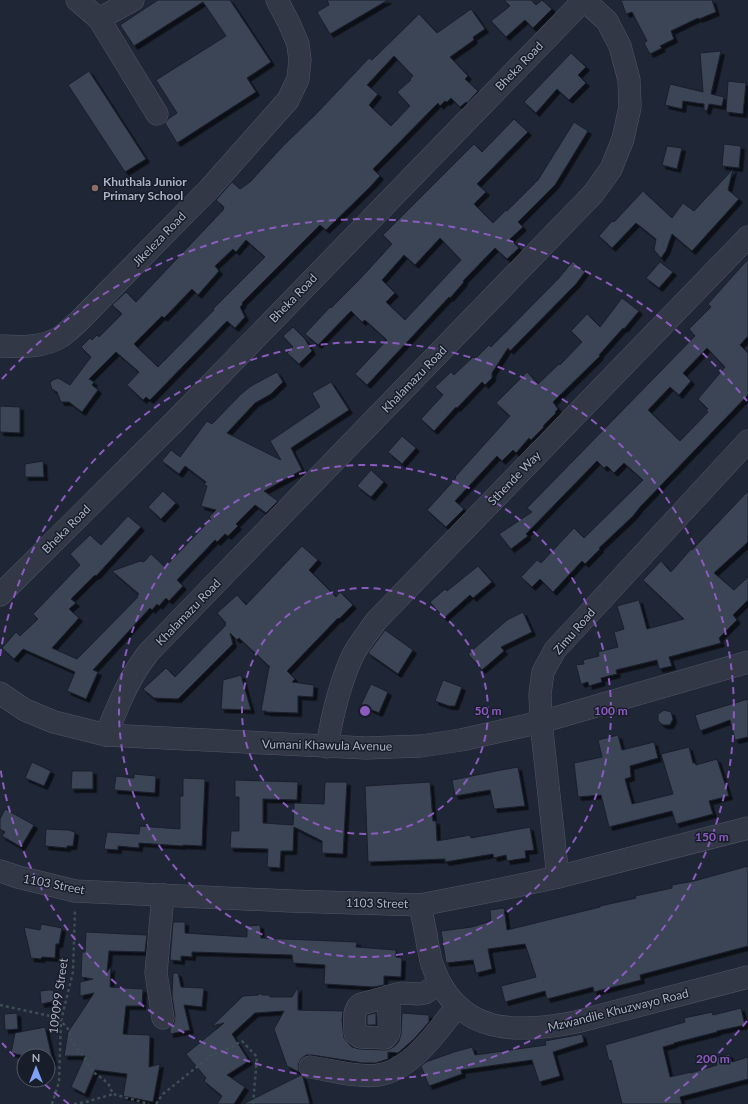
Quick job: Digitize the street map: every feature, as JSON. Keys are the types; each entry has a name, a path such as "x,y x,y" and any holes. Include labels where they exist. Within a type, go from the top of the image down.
{"street":[{"path":"77,0 99,19 157,114"},
{"path":"99,19 133,0"},
{"name":"Jikeleza Road","path":"0,346 25,347 46,343 62,336 74,326 210,188 288,100 298,79 300,60 298,44 289,23 276,0"},
{"name":"Bheka Road","path":"0,595 181,414 584,0"},
{"name":"Khalamazu Road","path":"106,735 126,686 149,652 594,194 611,169 623,139 630,107 629,80 620,46 606,21 584,0"},
{"name":"Sthende Way","path":"327,747 333,712 341,686 353,656 376,621 748,237"},
{"name":"Zimu Road","path":"558,877 541,722 540,694 543,672 555,650 748,441"},
{"name":"Vumani Khawula Avenue","path":"0,693 25,710 54,722 106,735 327,747 366,748 421,746 461,740 541,722 748,662"},
{"name":"1103 Street","path":"0,871 75,891 290,901 420,904 558,877 748,828"},
{"path":"163,895 156,974 163,1018"},
{"name":"Mzwandile Khuzwayo Road","path":"420,904 432,966 440,983 458,1006 476,1019 496,1026 519,1029 548,1028 748,977"},
{"path":"389,996 401,993 425,993 440,983"},
{"path":"310,1067 367,1076 388,1074 397,1069 429,1042 458,1006"}],"path":[{"name":"109099 Street","path":"52,1104 59,1082 61,1021 73,972 75,891"},
{"path":"0,1005 50,1016 61,1021 69,1030 71,1041 85,1058 92,1071 108,1083 113,1094"},
{"path":"157,1103 163,1094 213,1054 222,1052 242,1041 257,1057 253,1104"},
{"path":"74,1104 113,1094 149,1104"}],"building":[{"path":"158,0 230,0 271,62 247,78 256,92 177,143 165,123 177,113 156,80 226,36 203,2 134,46 120,25"},
{"path":"327,0 388,0 330,34 317,12 329,5"},
{"path":"504,0 531,0 536,5 542,0 552,9 533,28 525,20 506,37 491,21 510,6"},
{"path":"621,0 712,0 716,12 699,19 698,18 671,31 674,39 660,46 662,48 650,54 644,43 647,41 632,12 626,14"},
{"path":"471,9 485,29 473,37 474,40 450,57 468,76 465,79 478,91 467,103 466,102 460,107 451,98 440,106 438,103 373,169 380,176 370,187 326,230 320,225 242,303 243,304 240,307 245,317 235,328 227,321 150,400 146,397 143,400 127,385 139,372 116,352 89,379 94,382 92,385 98,390 82,412 69,402 61,402 57,392 52,389 50,383 58,378 70,385 91,357 81,347 90,338 92,340 97,335 99,337 122,314 112,305 126,292 136,302 223,210 224,207 216,200 232,182 240,189 250,182 369,58 372,60 419,14 437,33","holes":["394,56 413,76 410,79 411,80 397,92 410,106 391,126 369,105 378,94 367,85","246,240 265,257 158,367 134,344 162,316 164,318 192,289 198,295 219,271 215,266 233,249 236,252"]},
{"path":"721,51 711,94 724,97 722,106 709,104 707,111 704,110 704,104 683,101 682,109 665,105 670,84 703,92 700,53"},
{"path":"571,53 586,67 578,75 586,83 569,100 557,89 536,113 524,102"},
{"path":"89,71 146,159 125,172 68,85"},
{"path":"728,81 746,83 743,114 726,112"},
{"path":"514,119 528,132 477,184 486,192 474,204 493,223 538,180 574,122 588,131 555,185 518,222 523,227 510,239 519,248 507,259 495,248 463,281 464,282 450,298 449,297 367,385 355,374 387,340 365,320 362,322 351,311 318,345 305,334 330,307 331,308 358,281 392,244 383,235 474,144 482,152","holes":["440,238 461,260 405,320 386,302 395,293 382,280 404,255 415,265"]},
{"path":"724,144 741,146 739,168 722,166"},
{"path":"667,146 682,148 677,169 662,165"},
{"path":"733,169 728,190 739,199 692,251 672,234 666,251 661,258 654,250 656,239 636,223 612,248 599,236 643,191 672,218 683,203 694,211"},
{"path":"748,259 748,336 740,345 748,353 748,395 633,516 599,548 600,549 585,564 582,561 553,592 540,579 532,587 521,577 537,560 541,563 574,528 584,538 643,480 624,463 614,473 607,466 604,468 597,461 526,534 528,536 511,549 499,534 532,512 527,508 695,336 689,329 711,307 708,304","holes":["707,348 725,367 698,399 708,409 706,410 708,412 680,441 648,410 670,387 679,395 691,381 683,373"]},
{"path":"573,261 585,272 576,284 510,351 508,348 492,373 492,378 485,385 482,382 434,431 421,419 443,395 435,387 451,372 454,375 473,357 476,358 489,345 491,347 559,278"},
{"path":"660,262 673,272 659,288 646,278"},
{"path":"622,298 639,311 599,355 600,356 553,402 558,409 543,426 544,427 531,440 529,438 516,453 513,450 502,461 497,456 455,501 464,509 446,527 427,510 510,416 496,403 527,372 538,384 559,364 560,365 582,342 571,331 587,314 600,327"},
{"path":"293,327 305,339 312,351 299,364 287,353 293,347 283,336"},
{"path":"277,372 283,382 271,394 255,403 227,433 281,460 270,441 320,407 312,393 331,382 349,410 291,448 302,470 264,491 278,501 266,513 255,505 236,524 238,526 228,536 225,534 217,542 215,540 177,580 183,586 169,601 166,598 159,606 157,604 152,610 150,608 93,670 98,672 86,699 67,691 75,672 23,649 14,659 2,648 16,632 20,636 38,619 33,614 80,565 70,554 90,535 101,545 128,516 141,527 96,576 95,575 71,599 76,603 69,609 79,618 52,648 77,659 138,597 137,596 139,594 112,571 140,561 144,562 151,554 165,567 211,519 209,517 216,510 201,506 207,486 204,485 206,482 185,466 179,474 162,461 171,450 180,457 207,421 212,424 241,394 251,386"},
{"path":"0,406 20,407 20,433 0,432"},
{"path":"402,436 416,448 402,464 388,452"},
{"path":"43,461 44,477 25,477 25,464"},
{"path":"371,470 384,482 371,497 357,486"},
{"path":"163,491 176,503 161,519 148,507"},
{"path":"748,491 748,542 714,573 734,590 748,577 748,600 733,615 737,620 719,638 721,643 669,657 672,666 659,669 657,660 616,670 617,674 601,678 602,682 589,686 588,682 581,684 576,665 584,664 583,660 599,656 598,652 618,647 614,632 624,629 617,606 639,600 647,629 684,619 643,580 661,561 671,572 691,549 692,550"},
{"path":"302,546 318,560 309,570 336,597 340,592 353,605 339,619 338,618 287,671 295,679 292,682 314,685 313,697 298,696 298,713 261,711 270,667 239,638 237,640 230,633 233,644 178,699 154,698 143,689 166,668 175,677 226,625 217,613 237,595 246,605"},
{"path":"478,566 492,582 473,598 470,595 444,618 430,602 445,589 447,591"},
{"path":"523,612 532,632 501,647 504,651 482,670 468,654 507,620"},
{"path":"385,630 413,650 398,674 368,653"},
{"path":"241,675 251,710 221,709 223,680"},
{"path":"443,680 462,687 455,706 449,706 435,701"},
{"path":"371,684 388,692 379,713 361,705"},
{"path":"748,699 748,737 735,740 730,720 700,731 695,715"},
{"path":"664,710 671,712 673,719 670,725 663,725 658,721 658,714"},
{"path":"618,735 622,750 654,742 658,758 630,766 631,777 625,779 632,804 673,794 661,754 689,747 693,763 696,765 717,759 729,796 709,801 713,814 676,824 672,811 609,827 601,795 578,797 574,763 602,757 598,740"},
{"path":"32,762 51,771 44,786 25,778"},
{"path":"518,767 525,806 494,809 490,790 455,796 452,780"},
{"path":"72,771 93,771 93,789 71,789"},
{"path":"134,774 156,776 155,793 114,790 116,776 134,778"},
{"path":"183,778 205,779 202,846 139,843 139,848 118,846 118,850 104,849 107,832 139,834 140,826 180,829 180,796 183,796"},
{"path":"235,780 298,782 297,800 263,799 263,823 293,825 294,803 324,804 325,782 347,782 343,854 322,853 322,841 294,827 293,851 281,851 280,868 267,867 268,849 230,848 231,831 239,831 239,797 235,797"},
{"path":"430,782 433,821 436,821 437,841 470,835 471,838 530,827 534,850 525,851 526,858 507,861 506,855 494,858 493,854 445,862 445,859 368,862 365,786"},
{"path":"5,809 34,825 21,847 2,836 5,832 0,829 0,819"},
{"path":"46,829 68,830 75,832 73,846 67,846 67,848 45,846"},
{"path":"748,866 748,946 640,975 641,980 594,992 593,987 547,999 545,991 505,1002 501,986 536,977 525,944 488,949 492,969 476,973 473,960 446,963 441,931 472,927 491,921 490,910 504,908 507,930 636,898 635,896 672,888 672,885 694,881"},
{"path":"173,922 185,922 185,933 247,937 247,926 260,925 261,938 357,942 356,947 396,950 396,957 402,958 401,977 384,976 384,985 374,987 324,984 325,965 293,963 292,955 192,952 192,957 181,956 181,961 170,960"},
{"path":"41,924 62,928 59,944 56,944 55,958 31,958 24,927 40,930"},
{"path":"86,932 147,935 145,952 109,951 107,972 111,967 110,987 143,989 142,1006 126,1006 123,1034 150,1035 149,1067 160,1064 153,1102 123,1096 127,1074 95,1070 85,1094 71,1087 85,1056 64,1056 68,1032 94,993 80,996 80,982 93,979 81,977 82,952 85,952"},
{"path":"173,973 178,973 181,987 204,988 202,1007 184,1005 190,1030 170,1034 170,1028 174,1023 175,1016 172,996"},
{"path":"298,987 298,1010 343,1011 342,1021 344,1038 352,1047 359,1049 385,1050 395,1046 399,1041 401,1034 402,1013 429,1015 429,1022 414,1039 398,1053 388,1052 388,1059 376,1063 363,1063 306,1055 301,1059 298,1065 299,1072 287,1066 274,1029 284,1011 255,1013 232,1034 249,1061 227,1075 245,1087 234,1104 217,1104 222,1096 204,1081 206,1078 186,1054 224,1023 212,1026 243,996 258,995 261,993 262,995 270,995 270,997 292,997"},
{"path":"53,990 56,1001 41,1004 40,991"},
{"path":"741,1008 745,1025 717,1031 663,1047 670,1077 691,1073 717,1065 715,1058 729,1054 732,1062 748,1057 748,1079 680,1097 682,1104 622,1104 611,1060 609,1061 605,1045 685,1022 684,1018 712,1012 713,1015"},
{"path":"17,1013 18,1029 5,1030 4,1014"},
{"path":"376,1013 376,1025 367,1025 367,1015"},
{"path":"45,1027 50,1048 16,1048 16,1054 11,1053 15,1033"},
{"path":"582,1034 584,1042 553,1052 560,1076 539,1082 532,1060 461,1070 462,1074 429,1086 421,1066 426,1062 472,1047 475,1055 546,1045 545,1041"},
{"path":"301,1075 303,1077 310,1104 243,1104"}],"place":[{"name":"Khuthala Junior Primary School","path":"95,188"}]}
